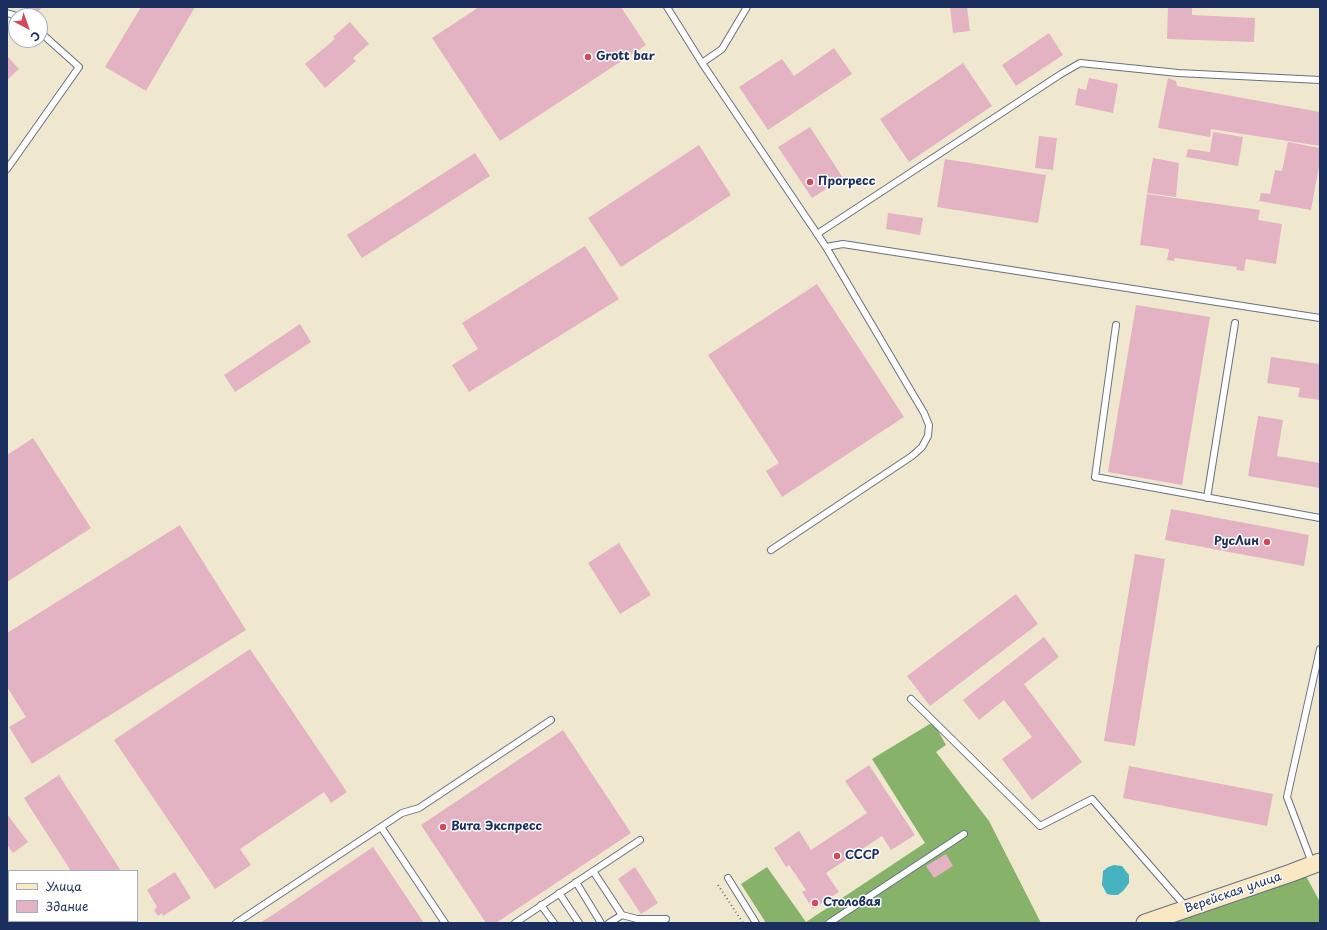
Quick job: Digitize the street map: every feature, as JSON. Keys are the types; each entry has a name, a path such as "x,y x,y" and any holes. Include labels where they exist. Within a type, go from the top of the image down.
{"street":[{"name":"Верейская улица","path":"1145,923 1316,863"}],"lane":[{"path":"667,7 702,63 826,247 924,413 929,425 928,436 922,447 912,456 771,550"},
{"path":"702,63 722,49 747,7"},
{"path":"7,169 79,67 48,39"},
{"path":"817,234 1065,71 1080,63 1178,73 1320,80"},
{"path":"826,247 843,244 1320,318"},
{"path":"1206,498 1235,323"},
{"path":"1116,325 1095,477 1320,518"},
{"path":"1316,863 1287,797 1320,649"},
{"path":"911,699 1040,826 1092,799 1187,909"},
{"path":"236,923 402,813 419,808 551,720"},
{"path":"381,827 445,923"},
{"path":"829,923 964,834"},
{"path":"515,923 640,840"},
{"path":"593,871 622,915 637,919 666,919"},
{"path":"728,878 756,923"},
{"path":"576,882 601,923"},
{"path":"559,894 578,923"},
{"path":"541,905 554,923"},
{"path":"609,923 622,915"}],"path":[{"path":"718,885 743,923"}],"green space":[{"path":"933,722 946,745 936,752 989,821 1041,923 766,923 741,884 767,867 806,922 925,843 872,759"},
{"path":"1306,876 1320,902 1320,923 1171,923"}],"water":[{"path":"1114,865 1122,866 1129,875 1129,883 1118,895 1107,894 1102,885 1103,871"}],"building":[{"path":"31,7 43,7 42,8"},
{"path":"141,7 195,7 146,91 105,67"},
{"path":"479,7 621,7 646,45 500,141 432,38"},
{"path":"950,7 967,7 970,31 953,33"},
{"path":"1168,7 1192,7 1192,15 1255,18 1254,42 1167,39"},
{"path":"350,22 369,44 353,58 356,61 325,88 305,64 335,39 333,37"},
{"path":"1049,33 1063,55 1016,86 1002,65"},
{"path":"834,48 852,74 768,130 739,87 782,59 794,76"},
{"path":"8,57 19,69 7,80 7,58"},
{"path":"963,63 992,106 909,162 880,119"},
{"path":"1089,78 1118,84 1113,113 1075,105 1078,88 1086,90"},
{"path":"1168,78 1176,81 1177,86 1320,112 1320,146 1211,129 1210,137 1158,128"},
{"path":"810,127 843,178 812,198 778,147"},
{"path":"1213,132 1243,137 1238,166 1186,157 1188,149 1210,152"},
{"path":"1039,136 1057,138 1053,170 1035,168"},
{"path":"1288,142 1320,148 1320,161 1311,210 1259,201 1261,193 1270,194 1275,170 1282,171"},
{"path":"699,145 731,195 621,267 588,218"},
{"path":"475,153 490,176 362,258 347,235"},
{"path":"1153,158 1179,163 1176,197 1147,193"},
{"path":"945,159 1046,175 1038,223 937,207"},
{"path":"1147,194 1260,210 1258,220 1282,224 1276,264 1246,259 1244,271 1236,270 1237,267 1175,258 1174,261 1167,260 1169,249 1140,245"},
{"path":"888,213 923,218 920,235 886,229"},
{"path":"585,246 619,299 469,392 452,365 478,349 462,323"},
{"path":"817,284 904,417 782,497 766,471 779,463 708,355"},
{"path":"1136,305 1210,317 1182,485 1108,472"},
{"path":"300,324 311,342 235,392 224,375"},
{"path":"1271,357 1320,364 1320,400 1298,397 1300,388 1267,383"},
{"path":"1258,416 1283,420 1277,456 1320,463 1320,488 1248,476"},
{"path":"33,438 91,528 7,582 7,455"},
{"path":"1171,509 1309,535 1304,566 1165,540"},
{"path":"180,525 246,630 32,764 9,727 26,717 7,687 7,633"},
{"path":"619,543 651,595 620,614 588,563"},
{"path":"1135,554 1165,559 1135,746 1104,741"},
{"path":"1016,594 1038,624 930,706 907,676"},
{"path":"1044,637 1059,657 1024,684 1082,762 1032,800 1002,759 1032,737 1004,700 979,720 963,700"},
{"path":"250,649 347,792 331,803 324,792 240,849 251,865 215,889 114,740"},
{"path":"563,730 631,833 496,923 486,923 421,825"},
{"path":"869,765 915,835 891,850 882,836 826,873 839,892 813,909 802,892 806,890 789,865 786,867 774,848 799,831 811,850 867,813 845,781"},
{"path":"1129,766 1273,794 1267,826 1123,798"},
{"path":"59,775 120,870 70,870 24,798"},
{"path":"7,814 28,842 13,853 7,845"},
{"path":"373,847 424,923 260,923 274,914"},
{"path":"946,854 953,866 934,878 926,866"},
{"path":"635,867 658,903 641,914 618,879"},
{"path":"175,872 191,898 163,916 162,913 158,916 154,910 157,907 147,890"}],"place":[{"name":"Grott bar","path":"588,57"},
{"name":"Прогресс","path":"810,182"},
{"name":"РусЛин","path":"1267,542"},
{"name":"Вита Экспресс","path":"443,827"},
{"name":"СССР","path":"837,856"},
{"name":"Столовая","path":"815,903"}]}
